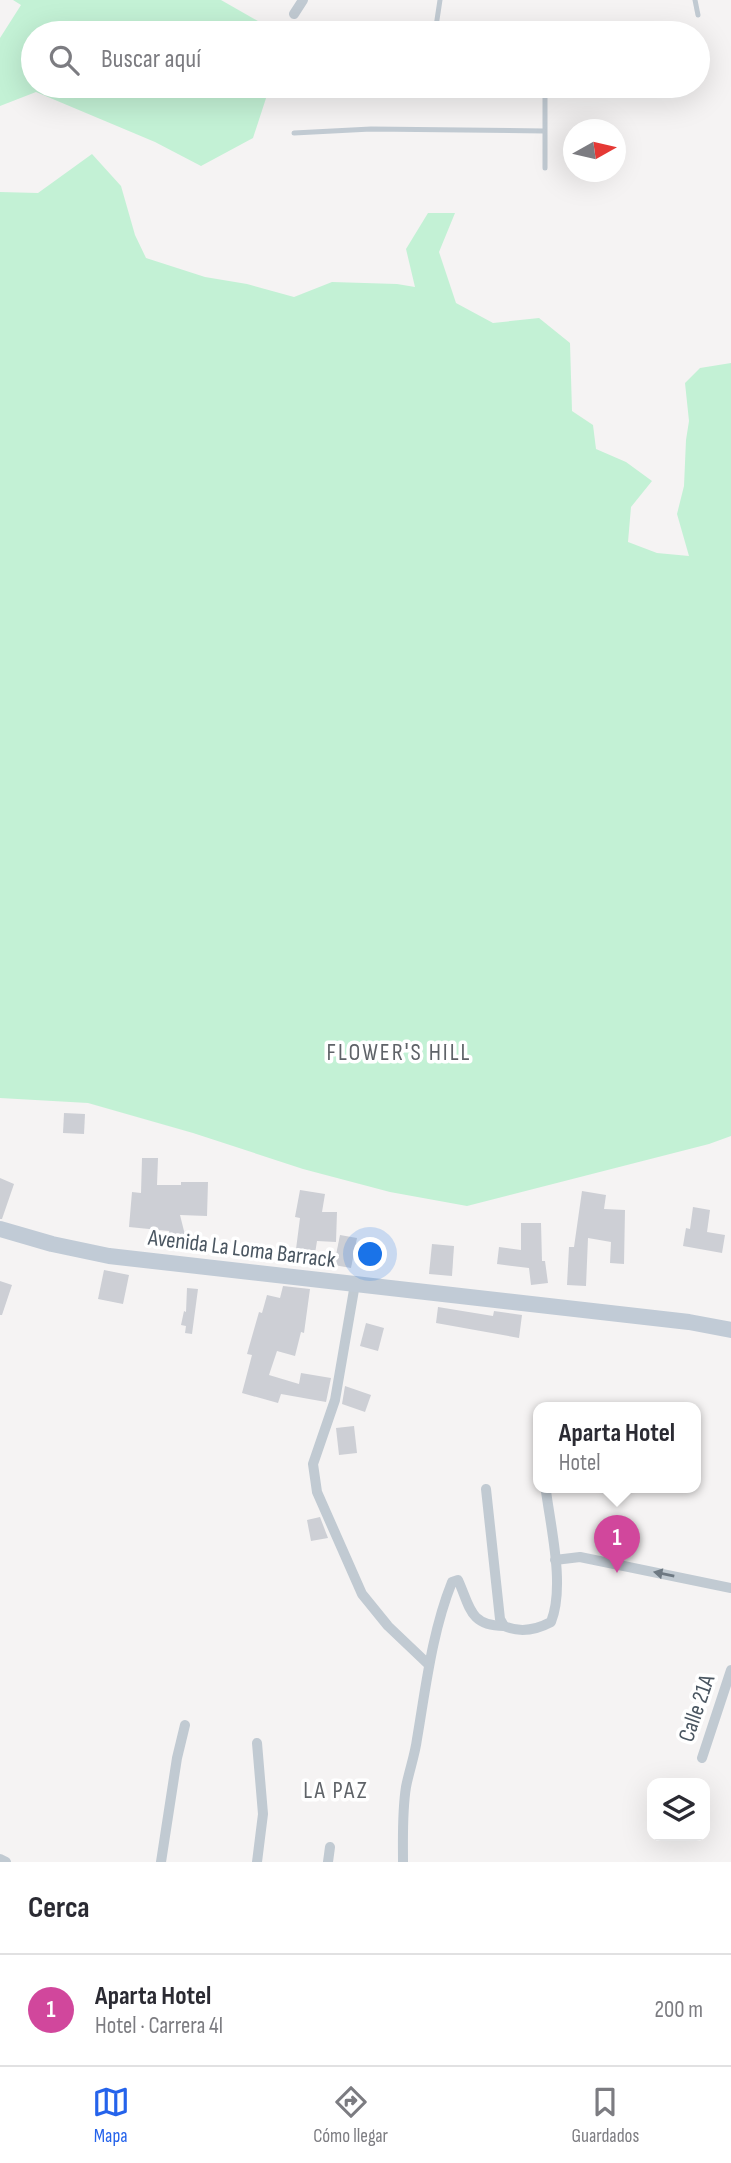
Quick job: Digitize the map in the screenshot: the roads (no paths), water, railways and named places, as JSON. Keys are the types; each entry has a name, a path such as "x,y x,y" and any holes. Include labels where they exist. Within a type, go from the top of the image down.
{"main road":[{"name":"Avenida La Loma Barrack","path":"0,1229 52,1244 110,1256 689,1322 731,1330"}],"street":[{"path":"294,14 303,0"},
{"path":"355,1284 335,1400 313,1464 317,1492 362,1594 388,1626 429,1665"},
{"path":"486,1489 500,1619 504,1626"},
{"path":"403,1862 402,1818 406,1786 417,1744 439,1617 452,1582 458,1580 466,1605 481,1622 516,1631 540,1628 551,1622 556,1610 555,1560 546,1493"},
{"path":"555,1560 580,1557 731,1588"},
{"name":"Calle 21A","path":"702,1758 728,1693 731,1670"},
{"path":"161,1862 177,1758 185,1725"},
{"path":"257,1743 263,1814 257,1862"},
{"path":"328,1862 330,1847"},
{"path":"0,1859 6,1862"}],"lane":[{"path":"437,21 440,0"},
{"path":"695,0 698,15"},
{"path":"545,98 545,168"},
{"path":"293,133 371,130 544,131"}],"place":[{"name":"Aparta Hotel","path":"617,1573"}],"district":[{"name":"FLOWER'S HILL","path":"399,1052"},
{"name":"LA PAZ","path":"336,1790"}]}
